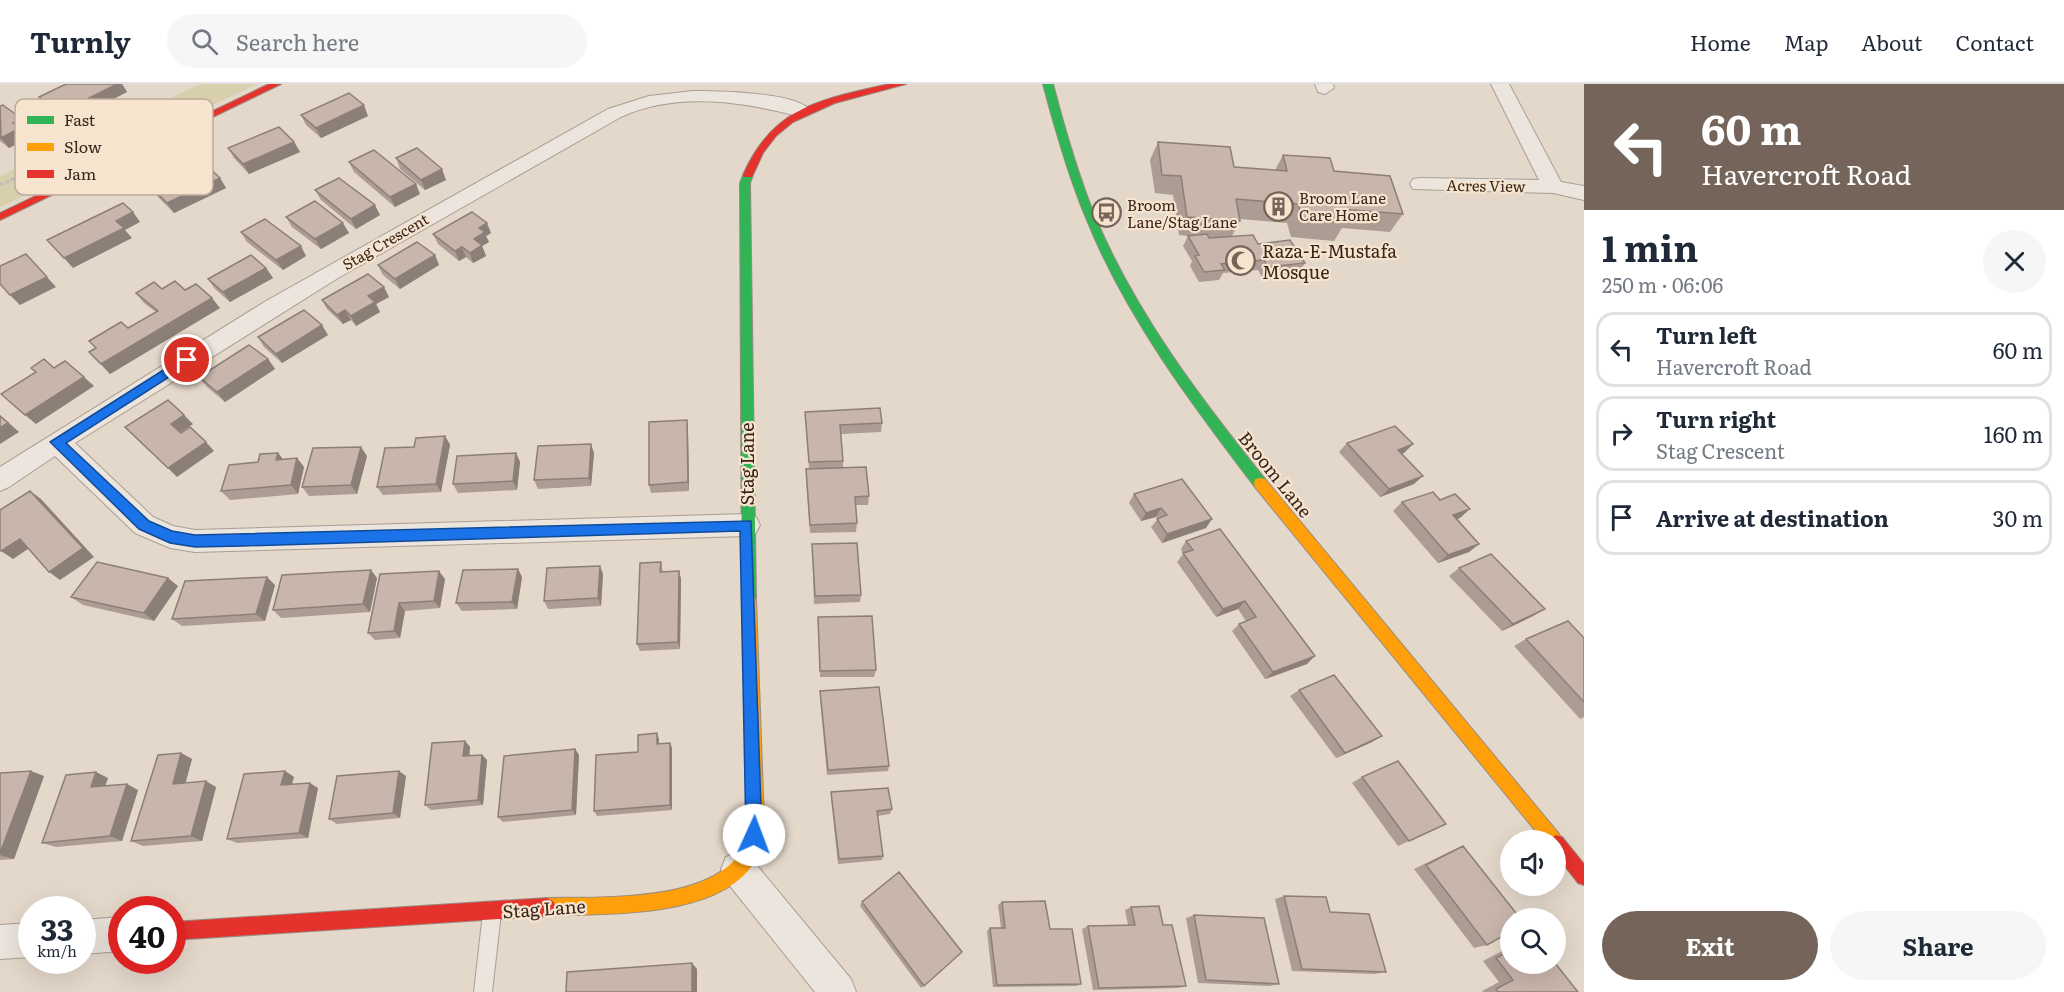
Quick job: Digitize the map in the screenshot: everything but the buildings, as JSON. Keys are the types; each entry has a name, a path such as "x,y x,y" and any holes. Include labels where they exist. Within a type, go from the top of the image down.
{"street":[{"path":"213,114 276,84"},
{"name":"Stag Lane","path":"186,930 687,896 718,884 738,868 753,846 756,823 747,525 745,183 752,156 762,141 785,120 802,111 901,84"},
{"name":"Broom Lane","path":"1048,84 1075,180 1115,273 1161,351 1234,452 1545,830"},
{"name":"Acres View","path":"1500,84 1553,187"},
{"name":"Stag Crescent","path":"0,480 252,318 468,194 618,112 642,103 678,98 772,100 802,111"},
{"name":"Acres View","path":"1420,184 1553,187 1584,193"},
{"path":"0,217 46,195"},
{"path":"57,442 144,525 170,537 195,541 747,525"},
{"name":"Broom Lane","path":"1566,855 1584,877"},
{"path":"738,868 838,992"},
{"path":"0,942 18,941"}],"lane":[{"path":"483,992 492,911"}],"shaded area":[{"path":"201,84 257,84 213,105 213,99 168,99"},
{"path":"15,169 15,195 25,195 0,207 0,176"}],"traffic: fast":[{"path":"1048,84 1084,202 1125,289 1166,357 1260,483"},
{"path":"748,175 745,183 749,600"}],"traffic: slow":[{"path":"1260,483 1545,830"},
{"path":"547,907 626,904 684,896 710,887 731,875 747,858 753,846 756,823 749,600"}],"traffic: jam":[{"path":"213,114 276,84"},
{"path":"748,175 758,152 772,134 790,120 831,101 901,84"},
{"path":"0,217 46,195"},
{"path":"1566,855 1584,877"},
{"path":"186,930 547,907"}],"place":[{"name":"Broom Lane Care Home","path":"1278,206"},
{"name":"Broom Lane/Stag Lane","path":"1106,213"},
{"name":"Raza-E-Mustafa Mosque","path":"1241,260"}],"route":[{"path":"187,360 57,442 144,525 170,537 195,541 747,525 756,823 754,835"}]}
